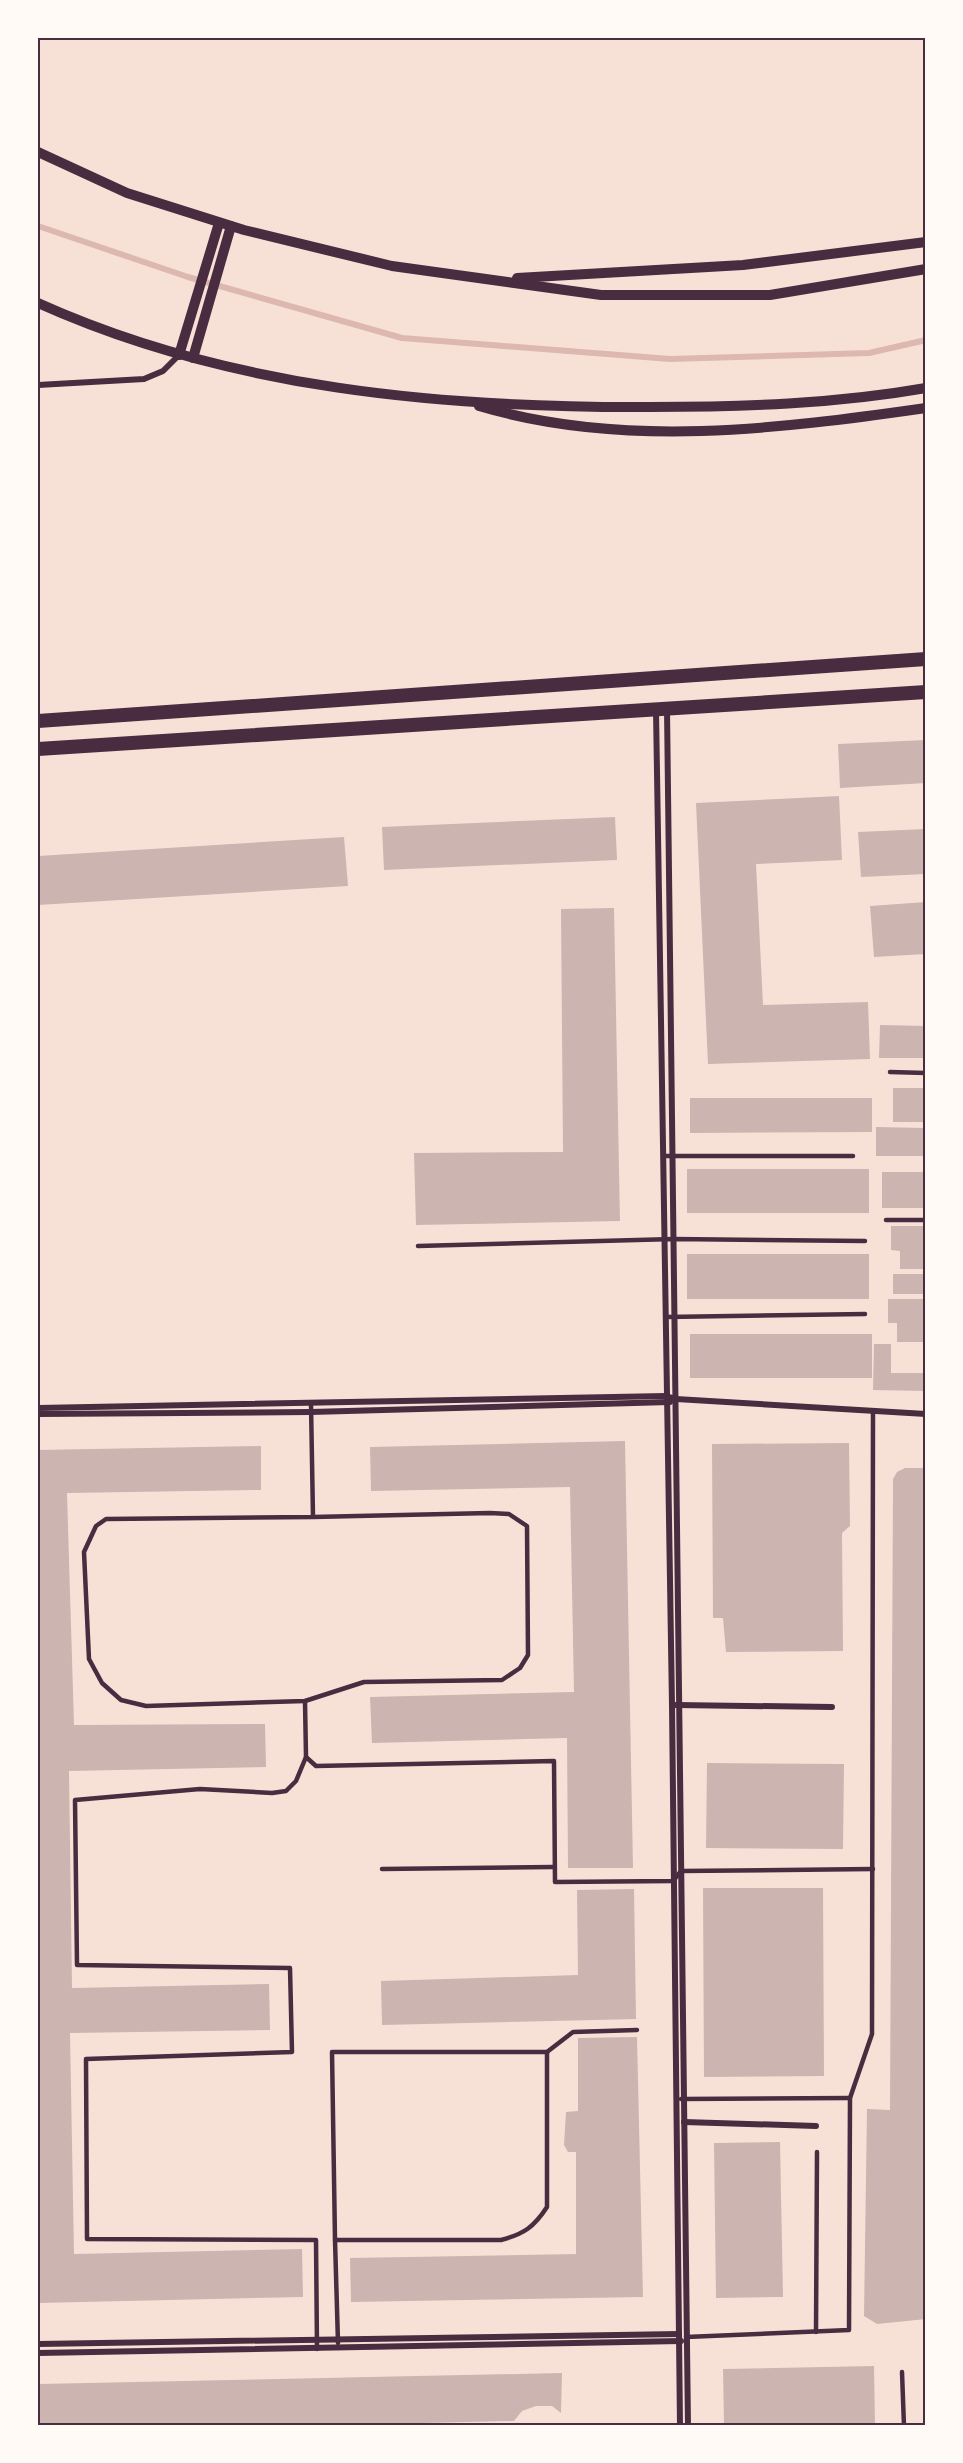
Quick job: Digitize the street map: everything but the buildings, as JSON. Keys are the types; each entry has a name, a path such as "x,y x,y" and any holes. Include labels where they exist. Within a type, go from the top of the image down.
{"main road":[{"path":"38,721 926,659"},
{"path":"38,748 926,692"}],"street":[{"path":"38,152 127,193 219,223 392,266 601,295 770,295 926,269"},
{"path":"38,385 144,379 163,370 179,355 219,223"},
{"path":"192,358 231,226"},
{"path":"480,278 546,278 631,270 743,265 926,242"},
{"path":"38,303 89,326 179,355 286,380 377,393 560,408 754,407 926,387"},
{"path":"459,400 524,420 593,430 695,431 850,419 926,408"},
{"path":"662,709 676,1317 676,1705 673,1881 680,2426"},
{"path":"662,709 666,1404 681,1871 686,2122 688,2426"},
{"path":"38,1408 311,1408 666,1396 676,1399 926,1414"},
{"path":"38,1414 666,1404 676,1399"},
{"path":"676,1705 832,1707"},
{"path":"677,2122 816,2126"},
{"path":"38,2344 678,2333 686,2337"},
{"path":"38,2353 678,2343 686,2337"}],"lane":[{"path":"890,1072 926,1073"},
{"path":"663,1156 853,1156"},
{"path":"886,1220 926,1220"},
{"path":"418,1246 664,1239 865,1241"},
{"path":"666,1317 865,1314"},
{"path":"311,1408 313,1517"},
{"path":"686,2337 849,2330 849,2098 872,2034 873,1411"},
{"path":"490,1513 509,1514 527,1526 528,1655 520,1668 502,1680 364,1682 305,1701 146,1706 121,1700 102,1683 89,1659 84,1551 96,1526 106,1519 313,1517 490,1513"},
{"path":"305,1701 306,1757 296,1781 286,1791 272,1793 200,1789 75,1800 77,1965 290,1968 292,2052 86,2059 87,2239 316,2240 317,2349"},
{"path":"306,1757 316,1766 554,1761 553,1868 555,1882 673,1881 681,1871 873,1869"},
{"path":"382,1869 553,1868"},
{"path":"338,2348 332,2052 547,2052 573,2032 636,2030"},
{"path":"335,2240 501,2240 521,2235 535,2226 547,2207 547,2052"},
{"path":"676,2099 849,2098"},
{"path":"816,2332 817,2152"},
{"path":"902,2372 904,2426"}],"waterway":[{"path":"38,226 188,277 402,338 670,359 869,353 926,340"}]}
